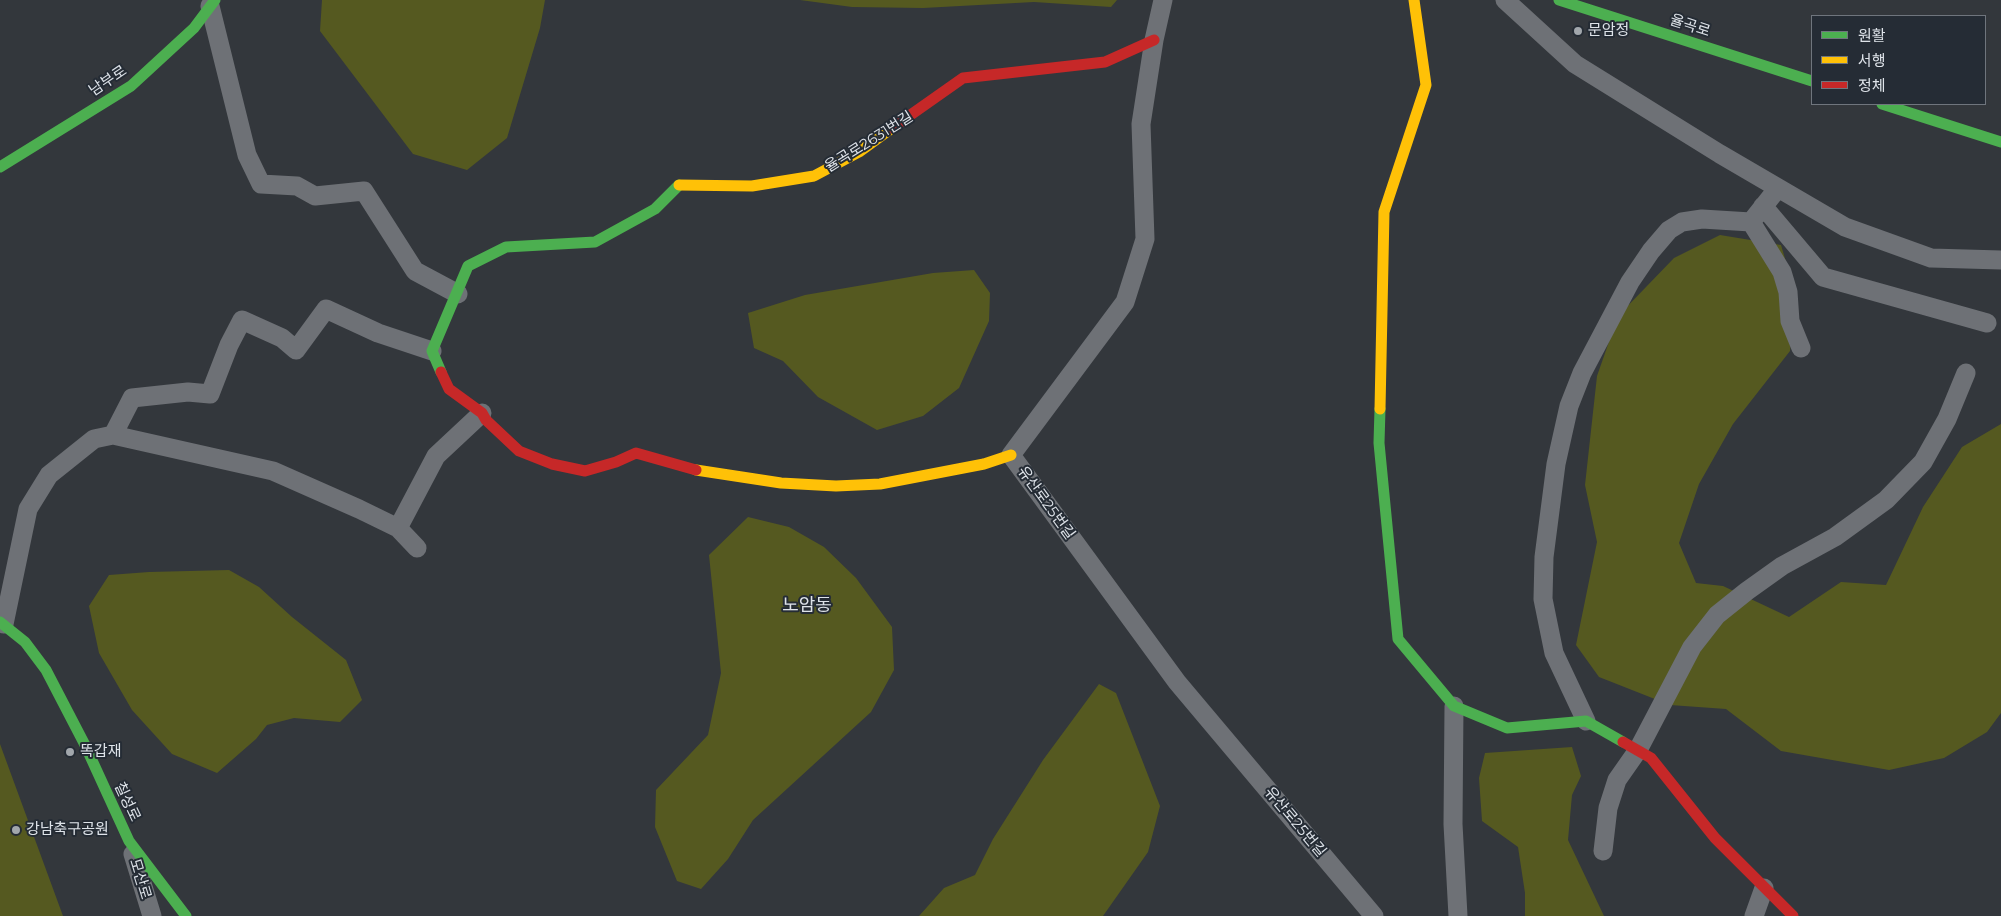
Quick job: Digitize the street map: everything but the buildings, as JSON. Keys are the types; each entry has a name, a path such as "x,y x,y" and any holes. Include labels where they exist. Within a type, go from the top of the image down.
{"street":[{"path":"1011,455 1125,302 1145,239 1141,124 1154,40 1163,0"},
{"path":"1414,0 1426,85 1384,212 1379,443 1398,639 1454,706 1508,728 1586,721 1651,758 1715,838 1793,916"},
{"path":"1505,0 1575,64 1845,227 1931,258 2001,260"},
{"name":"율곡로","path":"1559,0 1811,81"},
{"path":"213,3 247,156 261,184 297,186 315,196 364,191 415,270 458,294"},
{"name":"남부로","path":"0,166 131,86 194,28 213,3"},
{"name":"율곡로2631번길","path":"432,352 458,294 468,266 498,251 506,248 595,242 655,209 680,184 752,186 816,175 859,152 963,78 1105,62 1154,40"},
{"path":"1885,105 2001,142"},
{"path":"1751,222 1778,188"},
{"path":"1764,206 1822,277 1987,323"},
{"path":"1586,721 1554,653 1543,599 1544,557 1556,464 1570,406 1582,373 1630,282 1652,250 1669,230 1682,222 1702,219 1751,222"},
{"path":"1751,222 1782,272 1788,292 1790,321 1801,348"},
{"path":"113,435 132,398 188,392 210,394 242,320 282,338 296,350 326,309 378,333 432,352 450,389 482,413 436,456 398,528"},
{"path":"1603,851 1608,808 1617,780 1638,750 1692,647 1717,615 1746,591 1782,566 1835,537 1886,500 1923,462 1947,419 1966,373"},
{"name":"유산로25번길","path":"482,413 486,420 519,451 552,464 586,471 636,454 687,468 734,476 780,483 836,486 880,484 984,464 1011,455 1177,682 1374,916"},
{"path":"2,623 28,509 49,475 94,439 113,435 273,471 398,528 417,548"},
{"name":"칠성로","path":"2,623 25,642 46,670 129,841 186,916"},
{"path":"1454,706 1453,824 1458,916"},
{"name":"모산로","path":"129,841 152,916"},
{"path":"1754,916 1764,888"}],"green space":[{"path":"322,0 545,0 540,28 507,138 467,170 413,154 320,31"},
{"path":"800,0 1117,0 1111,7 1034,2 923,8 852,7"},
{"path":"1720,235 1781,245 1795,292 1790,351 1733,424 1699,484 1679,543 1696,583 1723,586 1789,617 1841,582 1886,585 1923,507 1962,447 2001,424 2001,713 1987,732 1944,758 1889,770 1781,751 1726,709 1670,705 1599,677 1576,645 1597,542 1585,485 1597,376 1618,316 1674,258"},
{"path":"974,270 990,293 989,321 959,388 923,416 877,430 818,397 783,361 754,348 748,313 805,295 933,273"},
{"path":"748,517 789,527 824,547 856,578 892,627 894,670 871,712 753,820 728,859 701,889 677,881 655,827 656,790 708,735 721,673 709,555"},
{"path":"229,570 259,587 292,617 346,660 362,700 340,722 294,718 267,725 256,739 217,773 172,754 132,710 99,653 89,606 109,575"},
{"path":"1099,684 1116,693 1160,806 1148,852 1103,916 919,916 944,888 975,875 993,839 1043,760"},
{"name":"강남축구공원","path":"0,744 63,916 0,916"},
{"path":"1572,747 1581,776 1572,795 1568,840 1604,916 1525,916 1525,893 1518,847 1482,821 1479,778 1485,753"}],"traffic: fast":[{"path":"0,167 131,86 194,28 215,0"},
{"path":"1559,0 1811,81"},
{"path":"1885,105 2001,142"},
{"path":"441,372 432,351 468,266 506,247 595,242 655,209 679,185"},
{"path":"1380,409 1379,443 1398,639 1454,706 1507,728 1586,721 1623,742"},
{"path":"0,622 25,642 46,670 85,745 129,841 186,916"}],"traffic: slow":[{"path":"1380,409 1384,212 1426,85 1414,0"},
{"path":"679,185 752,186 814,176 859,152 892,128"},
{"path":"696,470 781,483 836,486 880,484 984,464 1011,455"}],"traffic: jam":[{"path":"892,128 963,78 1105,62 1154,40"},
{"path":"441,372 449,389 482,413 486,420 519,451 552,464 585,471 616,462 636,453 696,470"},
{"path":"1623,742 1651,758 1715,838 1793,916"}],"place":[{"name":"문암정","path":"1578,31"},
{"name":"똑갑재","path":"70,752"},
{"name":"강남축구공원","path":"16,830"}],"district":[{"name":"노암동","path":"807,606"}]}
